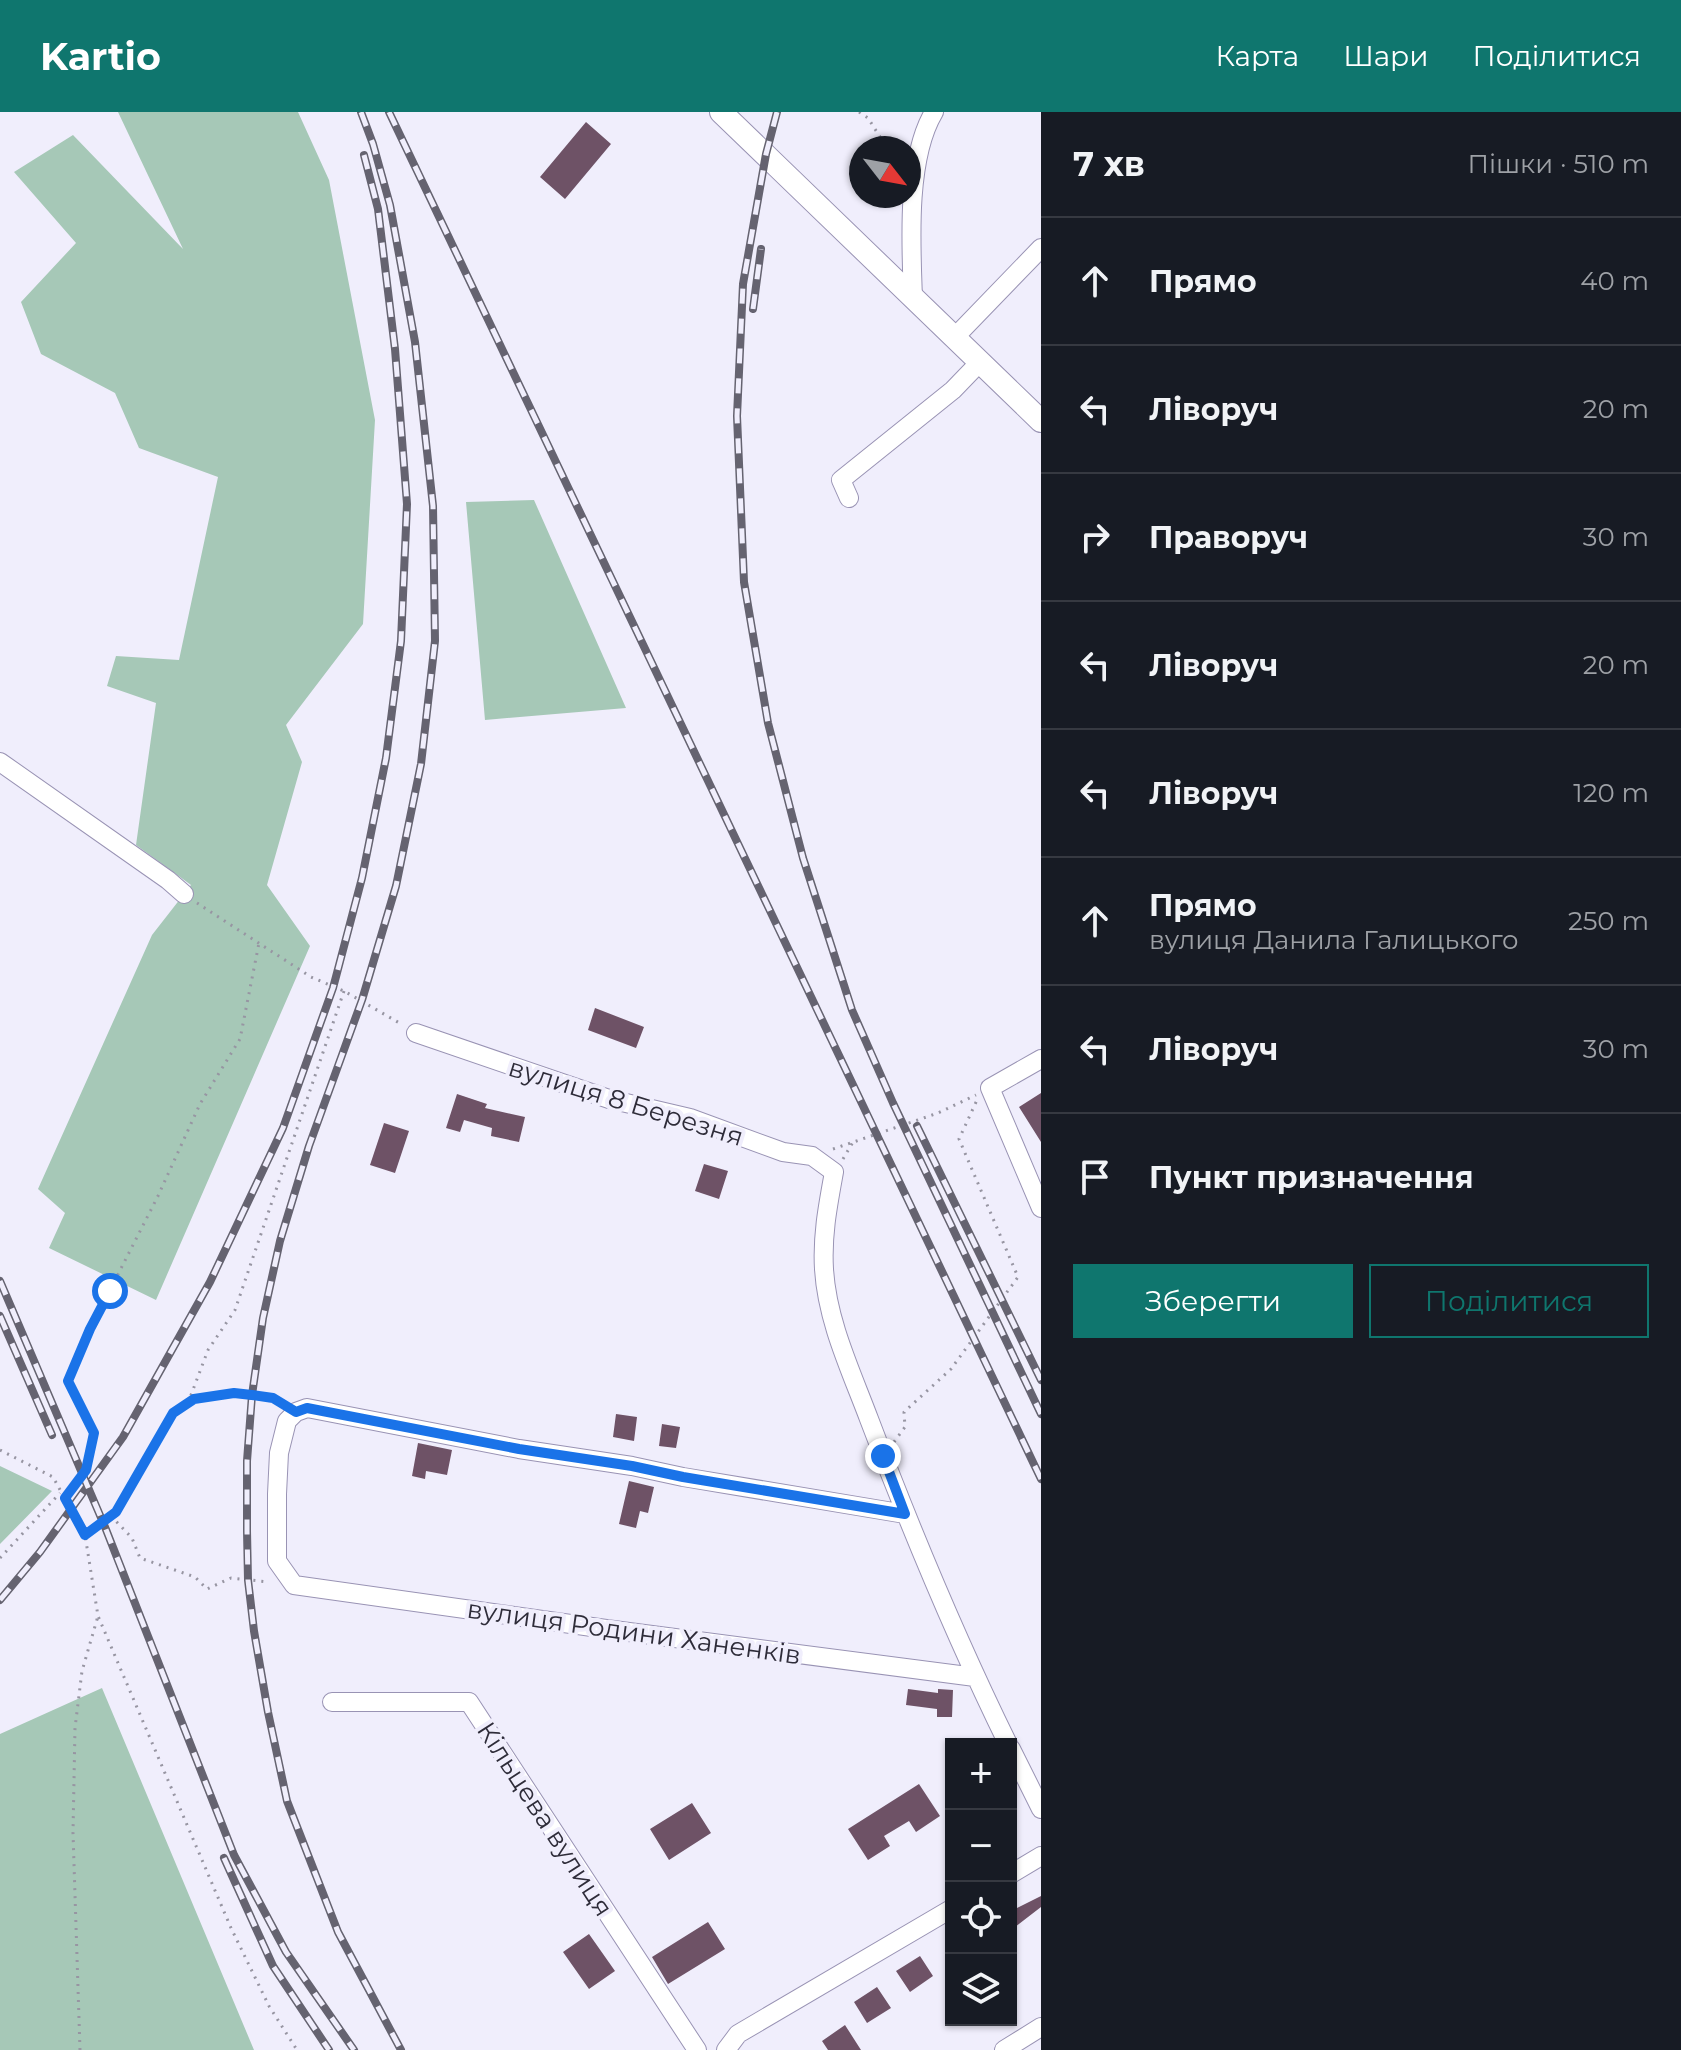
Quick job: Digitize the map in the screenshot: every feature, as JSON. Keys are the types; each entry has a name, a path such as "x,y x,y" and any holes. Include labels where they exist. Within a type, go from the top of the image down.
{"main road":[{"path":"721,112 1041,421"}],"street":[{"path":"913,298 914,191 922,141 934,112"},
{"path":"955,337 1041,248"},
{"path":"849,498 841,480 953,390 980,362"},
{"path":"0,762 184,894"},
{"name":"вулиця 8 Березня","path":"416,1033 609,1099 690,1118 783,1152 812,1156 834,1172 824,1224 824,1270 828,1296 833,1322 883,1456"},
{"path":"1041,1059 990,1088 1041,1208"},
{"path":"294,1585 277,1561 277,1494 279,1453 287,1421 302,1410 905,1514"},
{"path":"883,1456 975,1677 1006,1738"},
{"name":"вулиця Родини Ханенків","path":"294,1585 975,1677"},
{"name":"Кільцева вулиця","path":"332,1702 469,1702 697,2050"},
{"path":"1017,1760 1041,1809"},
{"path":"1017,1870 1041,1856"},
{"path":"726,2050 738,2034 945,1913"},
{"path":"1004,2050 1041,2027"}],"path":[{"path":"859,112 868,118 879,136"},
{"path":"184,894 311,977 344,991 416,1033"},
{"path":"65,1498 86,1470 94,1433 68,1381 90,1329 158,1196 200,1104 240,1039 259,943"},
{"path":"188,1403 208,1350 235,1310 344,991"},
{"path":"812,1156 938,1113 980,1093 959,1139 1018,1277 951,1369 904,1412 905,1427 883,1456"},
{"path":"85,1535 116,1512 173,1413 194,1399 234,1393 273,1398 302,1410"},
{"path":"0,1450 53,1477 85,1535 98,1616 231,1928 269,2006 297,2050"},
{"path":"0,1558 61,1492"},
{"path":"111,1516 132,1538 140,1558 195,1577 207,1589 231,1578 294,1585"},
{"path":"80,2050 73,1833 75,1728 82,1671 98,1616"}],"green space":[{"path":"118,112 298,112 329,180 375,420 363,624 286,725 302,762 267,885 310,946 156,1300 49,1248 65,1213 38,1189 152,935 191,885 136,845 156,703 107,686 116,656 179,660 218,477 139,448 115,393 41,354 21,302 76,243 14,172 73,135 183,249"},
{"path":"534,500 626,708 485,720 466,502"},
{"path":"0,1466 52,1491 0,1544"},
{"path":"102,1688 254,2050 0,2050 0,1734"}],"building":[{"path":"586,122 611,144 565,199 540,177"},
{"path":"595,1008 644,1027 636,1048 588,1030"},
{"path":"1041,1093 1041,1142 1019,1107"},
{"path":"457,1094 487,1104 485,1108 525,1117 519,1142 491,1136 492,1128 464,1120 460,1132 446,1128"},
{"path":"384,1123 409,1131 395,1173 370,1165"},
{"path":"704,1164 728,1171 719,1199 695,1191"},
{"path":"616,1414 637,1417 634,1441 613,1437"},
{"path":"662,1424 680,1427 676,1448 659,1446"},
{"path":"418,1443 452,1450 447,1475 426,1471 425,1479 412,1476"},
{"path":"629,1481 654,1487 648,1513 640,1511 636,1528 619,1524"},
{"path":"908,1689 938,1693 938,1689 953,1690 952,1717 937,1717 937,1709 906,1705"},
{"path":"919,1784 940,1816 916,1832 909,1821 884,1836 890,1846 868,1860 848,1829"},
{"path":"692,1803 711,1833 669,1860 650,1829"},
{"path":"1041,1896 1041,1907 1017,1925 1017,1908"},
{"path":"708,1922 725,1949 668,1984 652,1957"},
{"path":"589,1934 615,1971 589,1989 563,1952"},
{"path":"920,1956 933,1976 910,1992 896,1971"},
{"path":"877,1987 891,2008 867,2023 854,2002"},
{"path":"845,2025 861,2050 828,2050 822,2041"}],"railway":[{"path":"361,112 390,205 415,342 433,506 435,641 421,764 396,886 362,1000 309,1146 280,1241 263,1318 247,1461 248,1580 268,1712 287,1801 338,1932 401,2050"},
{"path":"389,112 1041,1479"},
{"path":"777,112 766,154 743,284 737,416 744,582 768,723 803,858 852,1010 1041,1414"},
{"path":"0,1600 40,1552 123,1437 210,1282 283,1128 333,988 362,878 386,758 401,641 407,504 395,349 378,209 364,155"},
{"path":"753,309 761,249"},
{"path":"917,1126 1041,1380"},
{"path":"0,1281 105,1527 234,1855 286,1952 354,2050"},
{"path":"0,1316 52,1435"},
{"path":"224,1858 273,1966 329,2050"}],"route":[{"path":"110,1291 68,1381 94,1433 86,1470 65,1498 85,1535 116,1512 173,1413 194,1399 234,1393 273,1398 296,1412 307,1408 519,1449 905,1514 883,1456"}]}
